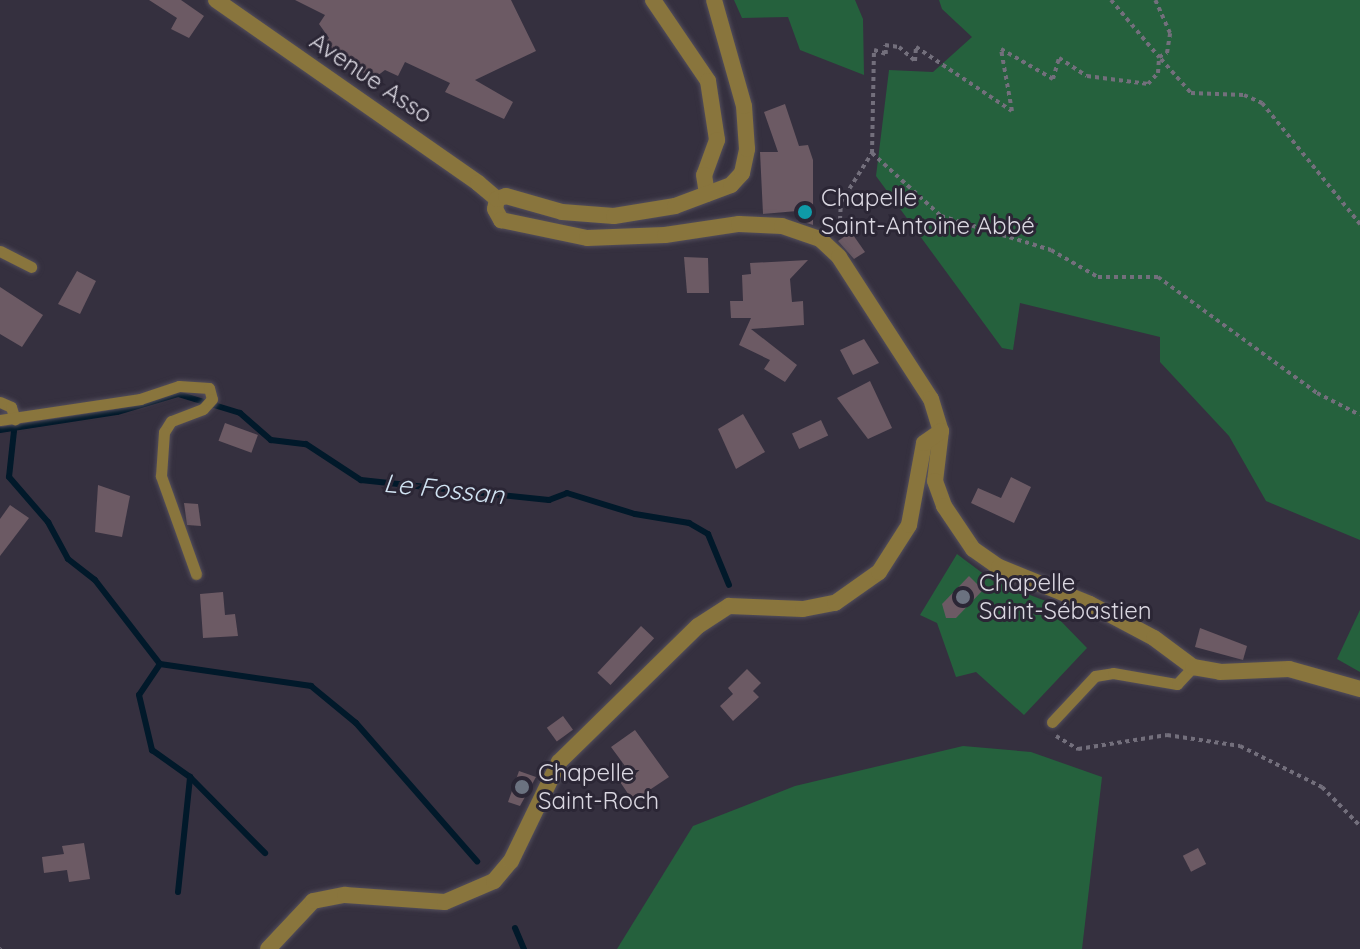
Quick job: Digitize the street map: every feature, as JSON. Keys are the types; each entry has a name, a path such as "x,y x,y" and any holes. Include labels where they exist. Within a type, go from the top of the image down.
{"street":[{"name":"Avenue Asso","path":"216,0 497,199"},
{"path":"653,0 708,81 717,140 704,175 707,194"},
{"path":"714,0 744,106 747,149 742,173 731,185 675,206 614,216 562,212 506,196 497,199 495,209 501,220 587,238 665,235 739,224 782,226 820,239 839,257 916,370 941,431 935,481 944,506 973,549 999,567 1090,604 1154,638 1193,667 1220,672 1289,669 1360,689"},
{"path":"268,949 293,916 313,901 345,895 445,902 494,881 511,861 559,762 698,626 729,606 803,609 835,603 879,572 909,525 924,443 941,431"}],"lane":[{"path":"0,251 31,267"},
{"path":"0,420 140,399 188,385 209,388 212,399 203,409 171,421 164,432 161,476 196,574"},
{"path":"0,402 11,407 15,419"},
{"path":"1052,722 1056,712 1095,676 1113,673 1177,684 1193,667"}],"path":[{"path":"1111,0 1191,93 1244,95 1262,103 1360,224"},
{"path":"1155,0 1170,33 1167,53 1159,57"},
{"path":"820,239 840,220 841,202 872,153 874,50 886,54 885,45 899,47 915,61 916,47 1012,111 1001,49 1053,79 1059,58 1087,76 1148,84 1158,73 1159,57"},
{"path":"872,153 941,216 1051,250 1098,277 1158,277 1317,393 1360,415"},
{"path":"1052,722 1061,743 1078,749 1167,735 1240,746 1322,787 1360,826"}],"green space":[{"path":"734,0 855,0 863,19 864,75 800,50 788,17 742,18"},
{"path":"939,0 1360,0 1360,540 1266,501 1229,436 1160,362 1160,337 1020,303 1013,350 1002,348 876,176 889,70 933,72 972,37 942,9"},
{"path":"957,554 993,581 1059,606 1054,614 1087,648 1024,715 976,672 956,677 937,623 920,615"},
{"path":"1360,610 1360,672 1337,659"},
{"path":"963,746 1031,752 1102,777 1082,949 617,949 693,826 795,786"}],"building":[{"path":"149,0 181,0 204,16 189,38 171,29 177,18"},
{"path":"295,0 511,0 536,51 475,80 513,102 504,119 445,92 450,83 405,62 398,76 385,70 373,79 323,46 329,38 319,24 325,15"},
{"path":"785,104 799,146 808,145 813,160 813,225 797,220 797,211 763,214 760,152 778,152 764,112"},
{"path":"851,232 865,252 854,259 838,241"},
{"path":"684,257 708,258 709,293 687,293"},
{"path":"808,260 790,279 792,302 803,301 804,325 751,329 797,365 785,382 764,369 770,360 739,345 751,318 731,318 730,301 743,301 742,275 751,274 750,263"},
{"path":"77,271 96,281 80,314 58,304"},
{"path":"0,287 43,315 22,347 0,334"},
{"path":"864,339 879,363 853,375 840,350"},
{"path":"870,381 892,428 868,439 837,398"},
{"path":"743,414 765,452 736,469 718,429"},
{"path":"821,420 828,435 799,449 792,434"},
{"path":"225,423 258,435 251,453 219,441"},
{"path":"1011,477 1031,487 1014,523 971,503 978,488 1001,498"},
{"path":"98,485 130,496 122,537 95,532"},
{"path":"184,503 198,504 201,526 187,525"},
{"path":"10,505 29,518 0,556 0,519"},
{"name":"Chapelle Saint-Sébastien","path":"969,576 983,590 956,618 946,618 942,604"},
{"path":"223,592 225,615 235,614 238,636 203,638 200,594"},
{"path":"641,626 654,638 611,685 597,673"},
{"path":"1200,628 1247,646 1243,660 1195,647"},
{"path":"747,669 761,683 753,691 759,697 733,721 720,706 733,694 728,688"},
{"path":"563,716 573,730 557,742 547,728"},
{"path":"635,730 669,777 633,801 614,773 625,766 611,747"},
{"name":"Chapelle Saint-Roch","path":"519,771 536,777 520,806 508,802"},
{"path":"84,843 90,879 69,882 67,870 44,873 42,857 64,854 62,846"},
{"path":"1198,848 1206,864 1191,872 1183,856"}],"waterway":[{"name":"Le Fossan","path":"0,430 117,412 178,394 240,413 271,440 306,444 361,480 549,500 567,493 635,514 689,523 708,534 729,585"},
{"path":"14,431 9,477 48,522 68,559 95,580 160,664 311,686 356,723 477,861"},
{"path":"160,664 139,695 152,750 190,777 265,853"},
{"path":"178,892 190,777"},
{"path":"515,928 524,949"}],"place":[{"name":"Chapelle Saint-Antoine Abbé","path":"805,212"},
{"name":"Chapelle Saint-Sébastien","path":"963,597"},
{"name":"Chapelle Saint-Roch","path":"522,787"}]}
